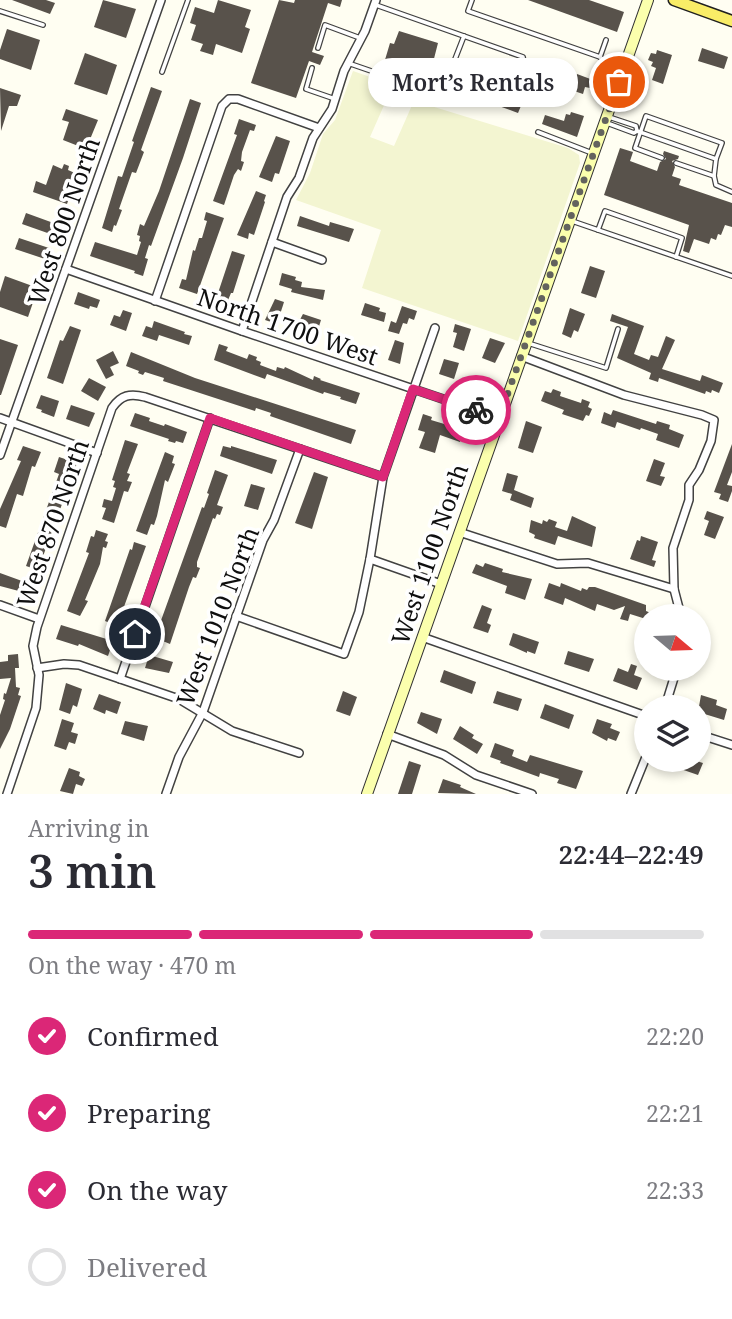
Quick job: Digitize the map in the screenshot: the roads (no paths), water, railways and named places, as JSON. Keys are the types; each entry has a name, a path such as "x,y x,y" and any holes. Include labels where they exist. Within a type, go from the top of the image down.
{"main road":[{"name":"West 1100 North","path":"367,794 648,0"},
{"path":"674,0 732,21"}],"street":[{"name":"West 800 North","path":"0,455 161,0"},
{"path":"242,331 287,197 299,178 313,138 332,108 347,63 361,38 375,2"},
{"path":"155,300 222,106 229,99 238,99 319,128"},
{"path":"272,242 322,260"},
{"name":"North 1700 West","path":"66,268 499,418"},
{"path":"236,616 344,653 359,612 383,477 435,328"},
{"path":"521,356 624,395 702,415 714,421 699,471 689,485 689,500 673,548 674,589 678,604"},
{"name":"West 870 North","path":"7,794 36,708 39,675 33,646 40,619 112,408 118,400 134,394 210,418"},
{"path":"0,418 97,453"},
{"path":"120,679 210,418 383,477"},
{"name":"West 1010 North","path":"166,794 179,757 203,712 263,540 274,520 300,449"},
{"path":"460,532 557,564 588,563 674,589"},
{"path":"370,559 441,584"},
{"path":"0,605 40,619"},
{"path":"422,637 634,712"},
{"path":"37,668 79,665 179,699 232,731 299,753"},
{"path":"387,734 444,755 477,775 513,791 532,794"},
{"path":"711,738 732,745"},
{"path":"631,794 640,772"}],"lane":[{"path":"162,72 188,0"},
{"path":"472,0 468,11 600,57 608,66 623,71"},
{"path":"375,2 523,57 521,73"},
{"path":"0,11 43,25"},
{"path":"318,48 325,25 361,38"},
{"path":"347,63 441,95 464,36"},
{"path":"600,57 606,40"},
{"path":"312,68 306,89 335,99"},
{"path":"662,158 635,148 646,116 722,143 714,176 716,185 732,192"},
{"path":"606,119 636,126 639,131 716,159"},
{"path":"538,132 594,153"},
{"path":"676,163 714,176"},
{"path":"598,230 605,211 682,238 676,257"},
{"path":"569,220 732,276"},
{"path":"526,342 606,368 618,330"}],"place":[{"name":"Mort’s Rentals","path":"619,82"}]}
